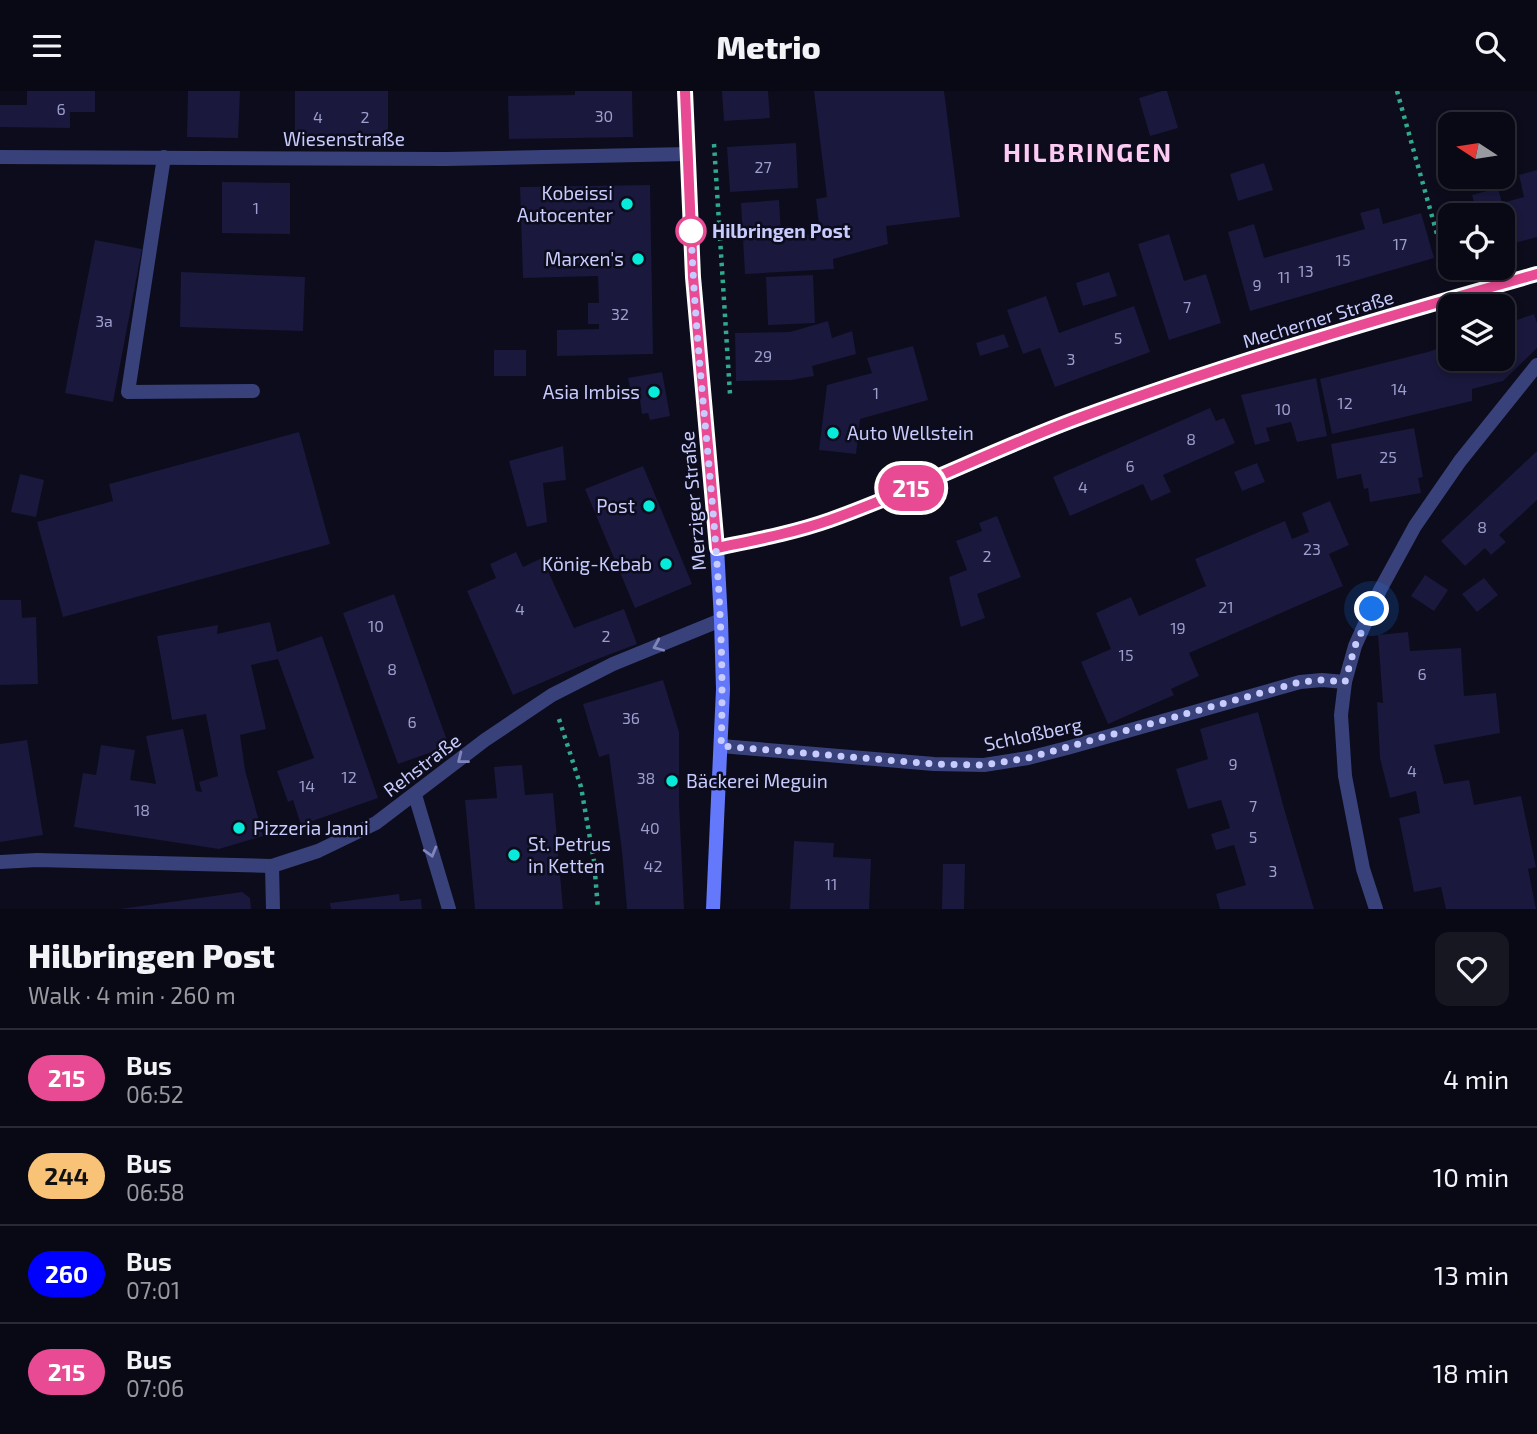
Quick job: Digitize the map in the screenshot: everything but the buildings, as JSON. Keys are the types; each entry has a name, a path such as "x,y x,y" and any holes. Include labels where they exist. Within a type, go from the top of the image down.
{"main road":[{"name":"Merziger Straße","path":"685,91 693,277 721,620 723,689 713,909"},
{"name":"Mecherner Straße","path":"1469,294 1537,274"},
{"name":"Mecherner Straße","path":"717,548 828,521 880,502 1036,434 1119,404 1237,364 1438,303"}],"street":[{"name":"Wiesenstraße","path":"0,157 446,159 688,154"},
{"path":"164,157 128,392 253,391"},
{"path":"1376,909 1363,869 1345,776 1341,715 1345,682 1355,646 1380,590 1415,526 1460,461 1537,365"},
{"name":"Rehstraße","path":"0,862 37,860 272,866 318,851 376,823 485,740 552,695 613,664 721,620"},
{"name":"Schloßberg","path":"721,746 934,764 984,765 1068,748 1300,682 1345,682"},
{"path":"415,795 449,909"},
{"path":"272,866 273,909"}],"path":[{"path":"1397,91 1454,294"},
{"path":"713,132 730,406"},
{"path":"552,695 581,787 594,861 598,909"}],"bus line":[{"name":"215","path":"685,91 693,277 717,548 828,521 880,502 1036,434 1237,364 1537,274"}],"place":[{"name":"Kobeissi Autocenter","path":"627,204"},
{"name":"Hilbringen Post","path":"691,231"},
{"name":"Marxen's","path":"638,259"},
{"name":"Asia Imbiss","path":"654,392"},
{"name":"Auto Wellstein","path":"833,433"},
{"name":"Post","path":"649,506"},
{"name":"König-Kebab","path":"666,564"},
{"name":"Bäckerei Meguin","path":"672,781"},
{"name":"Pizzeria Janni","path":"239,828"},
{"name":"St. Petrus in Ketten","path":"514,855"}],"district":[{"name":"HILBRINGEN","path":"1088,153"}],"route":[{"path":"691,231 691,228 717,548 723,689 721,746 934,764 984,765 1028,758 1300,682 1345,682 1355,646 1372,609"}]}
